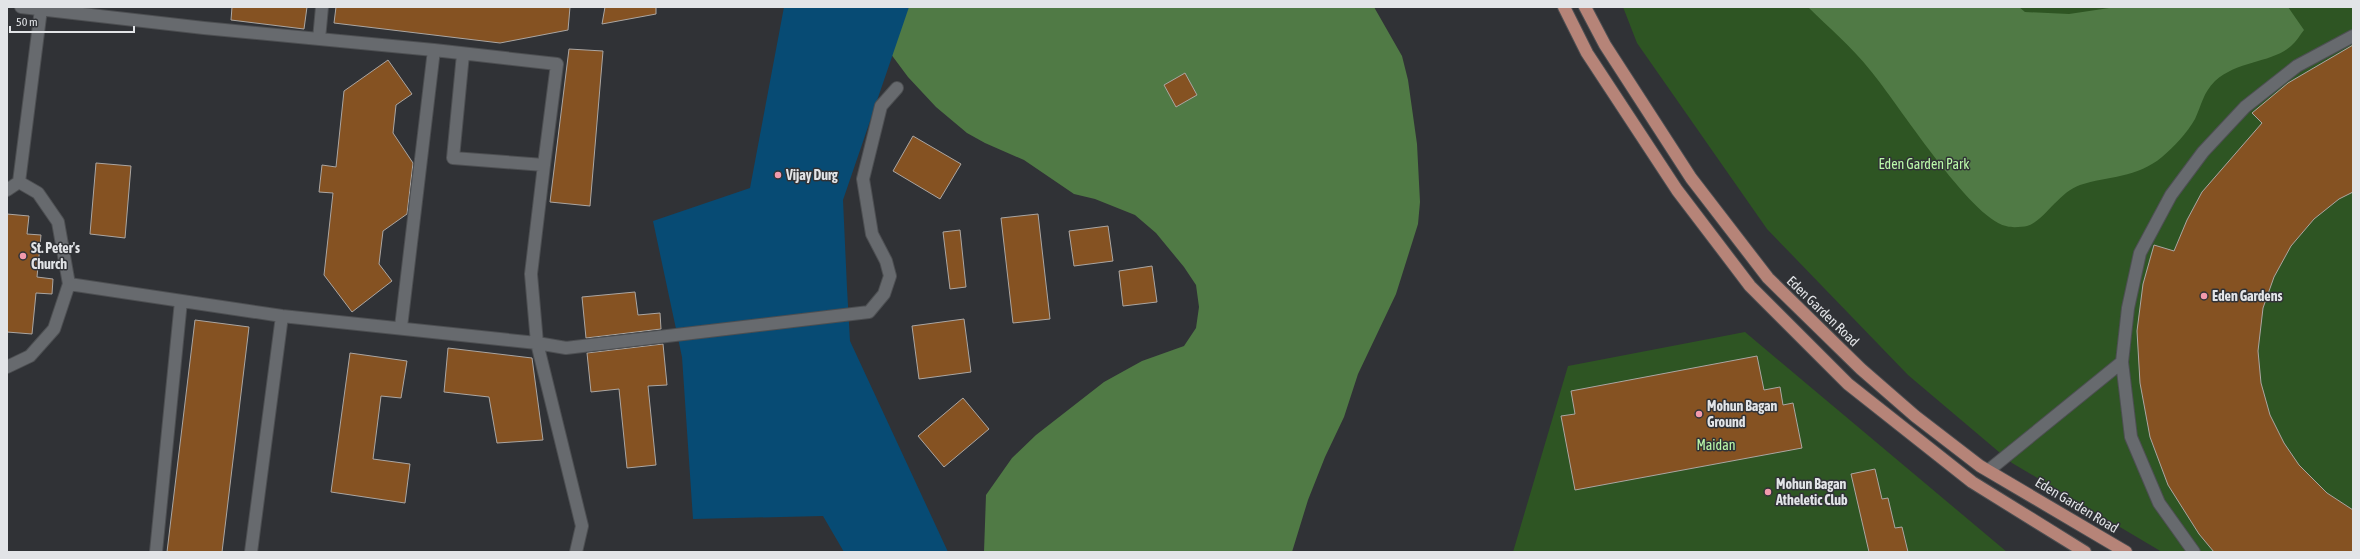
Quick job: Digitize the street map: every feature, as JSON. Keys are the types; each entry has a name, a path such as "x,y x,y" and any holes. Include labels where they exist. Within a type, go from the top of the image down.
{"main road":[{"path":"1564,7 1587,53 1677,190 1750,286 1848,384 1972,482 2085,552"},
{"name":"Eden Garden Road","path":"1585,7 1605,45 1691,178 1768,278 1861,369 1915,416 1989,470 2126,552"}],"lane":[{"path":"21,7 557,64 531,274 537,343 582,526 576,552"},
{"path":"319,39 322,7"},
{"path":"7,190 19,182 41,9"},
{"path":"2189,550 2159,503 2131,437 2122,362 2128,308 2140,253 2171,195 2203,152 2245,107 2297,66 2353,36"},
{"path":"401,327 434,50"},
{"path":"463,54 453,158 544,165"},
{"path":"69,284 282,316 401,327 537,343 566,348 869,312 884,294 890,276 886,261 872,234 863,179 881,106 897,88"},
{"path":"7,367 30,356 54,329 69,284 58,222 38,193 19,182"},
{"path":"156,552 181,301"},
{"path":"251,552 282,316"},
{"path":"1989,470 2122,362"}],"green space":[{"path":"860,7 1374,7 1402,56 1408,80 1417,144 1420,202 1418,224 1396,294 1358,374 1344,417 1325,457 1308,500 1292,552 984,552 986,495 1012,458 1036,435 1104,382 1142,361 1184,346 1196,328 1199,307 1196,285 1184,267 1156,233 1135,215 1095,199 1074,194 1024,160 985,143 967,133 936,107 908,77 870,26"},
{"name":"Eden Garden Park","path":"1623,7 2353,7 2353,552 2162,552 2012,463 1908,375 1767,229 1637,43"},
{"path":"1808,7 2019,7 2025,12 2069,14 2116,7 2288,7 2304,30 2293,44 2283,52 2234,69 2215,81 2205,94 2195,119 2180,140 2152,164 2143,169 2122,176 2080,185 2065,194 2033,223 2027,226 2014,227 2006,226 1991,218 1973,203 1954,182 1863,62 1848,45"},
{"name":"Maidan","path":"1745,332 2007,552 1513,552 1568,366"}],"water":[{"path":"784,7 909,7 843,200 850,341 948,552 844,552 823,516 693,519 682,357 653,221 750,188"}],"building":[{"path":"232,7 307,7 304,29 231,20"},
{"path":"336,7 570,7 568,30 500,43 334,23"},
{"path":"605,7 656,7 656,14 602,24"},
{"name":"Eden Gardens","path":"2353,45 2353,192 2339,199 2314,219 2291,246 2274,277 2263,308 2258,351 2261,383 2270,415 2284,443 2299,465 2327,493 2353,510 2353,552 2214,552 2199,534 2168,485 2150,437 2140,383 2137,331 2143,284 2154,245 2174,251 2187,220 2202,192 2262,123 2252,113 2288,83"},
{"path":"569,49 603,51 590,206 550,202"},
{"path":"388,60 412,94 396,105 393,133 413,163 407,214 383,231 379,264 392,281 352,312 324,275 333,193 319,192 322,165 336,167 344,91"},
{"path":"1185,73 1197,95 1176,107 1164,85"},
{"path":"913,136 961,164 940,199 893,171"},
{"path":"96,163 131,166 125,238 90,234"},
{"name":"St. Peter's Church","path":"7,214 29,216 27,234 41,235 37,277 53,279 52,294 36,293 32,334 7,332"},
{"path":"1038,214 1050,319 1013,323 1001,218"},
{"path":"1108,226 1113,261 1074,266 1069,231"},
{"path":"960,230 966,287 950,289 943,232"},
{"path":"1152,266 1157,302 1123,306 1119,271"},
{"path":"635,292 638,315 660,313 661,329 586,338 582,297"},
{"path":"964,319 971,372 919,379 912,326"},
{"path":"195,320 249,327 222,552 167,552"},
{"path":"663,344 667,385 648,386 656,465 627,468 619,389 591,392 587,353"},
{"path":"448,348 532,358 543,440 497,443 489,397 444,392"},
{"path":"350,353 407,361 401,398 381,396 373,459 410,464 405,503 331,492"},
{"path":"1757,356 1764,390 1780,387 1783,405 1793,403 1802,448 1575,490 1561,416 1575,414 1571,391"},
{"path":"963,398 989,429 944,467 918,436"},
{"path":"1875,469 1882,499 1888,498 1895,528 1902,527 1908,552 1869,552 1851,474"}],"place":[{"name":"Vijay Durg","path":"778,175"},
{"name":"St. Peter's Church","path":"23,256"},
{"name":"Eden Gardens","path":"2204,296"},
{"name":"Mohun Bagan Ground","path":"1699,414"},
{"name":"Mohun Bagan Atheletic Club","path":"1768,492"}]}
